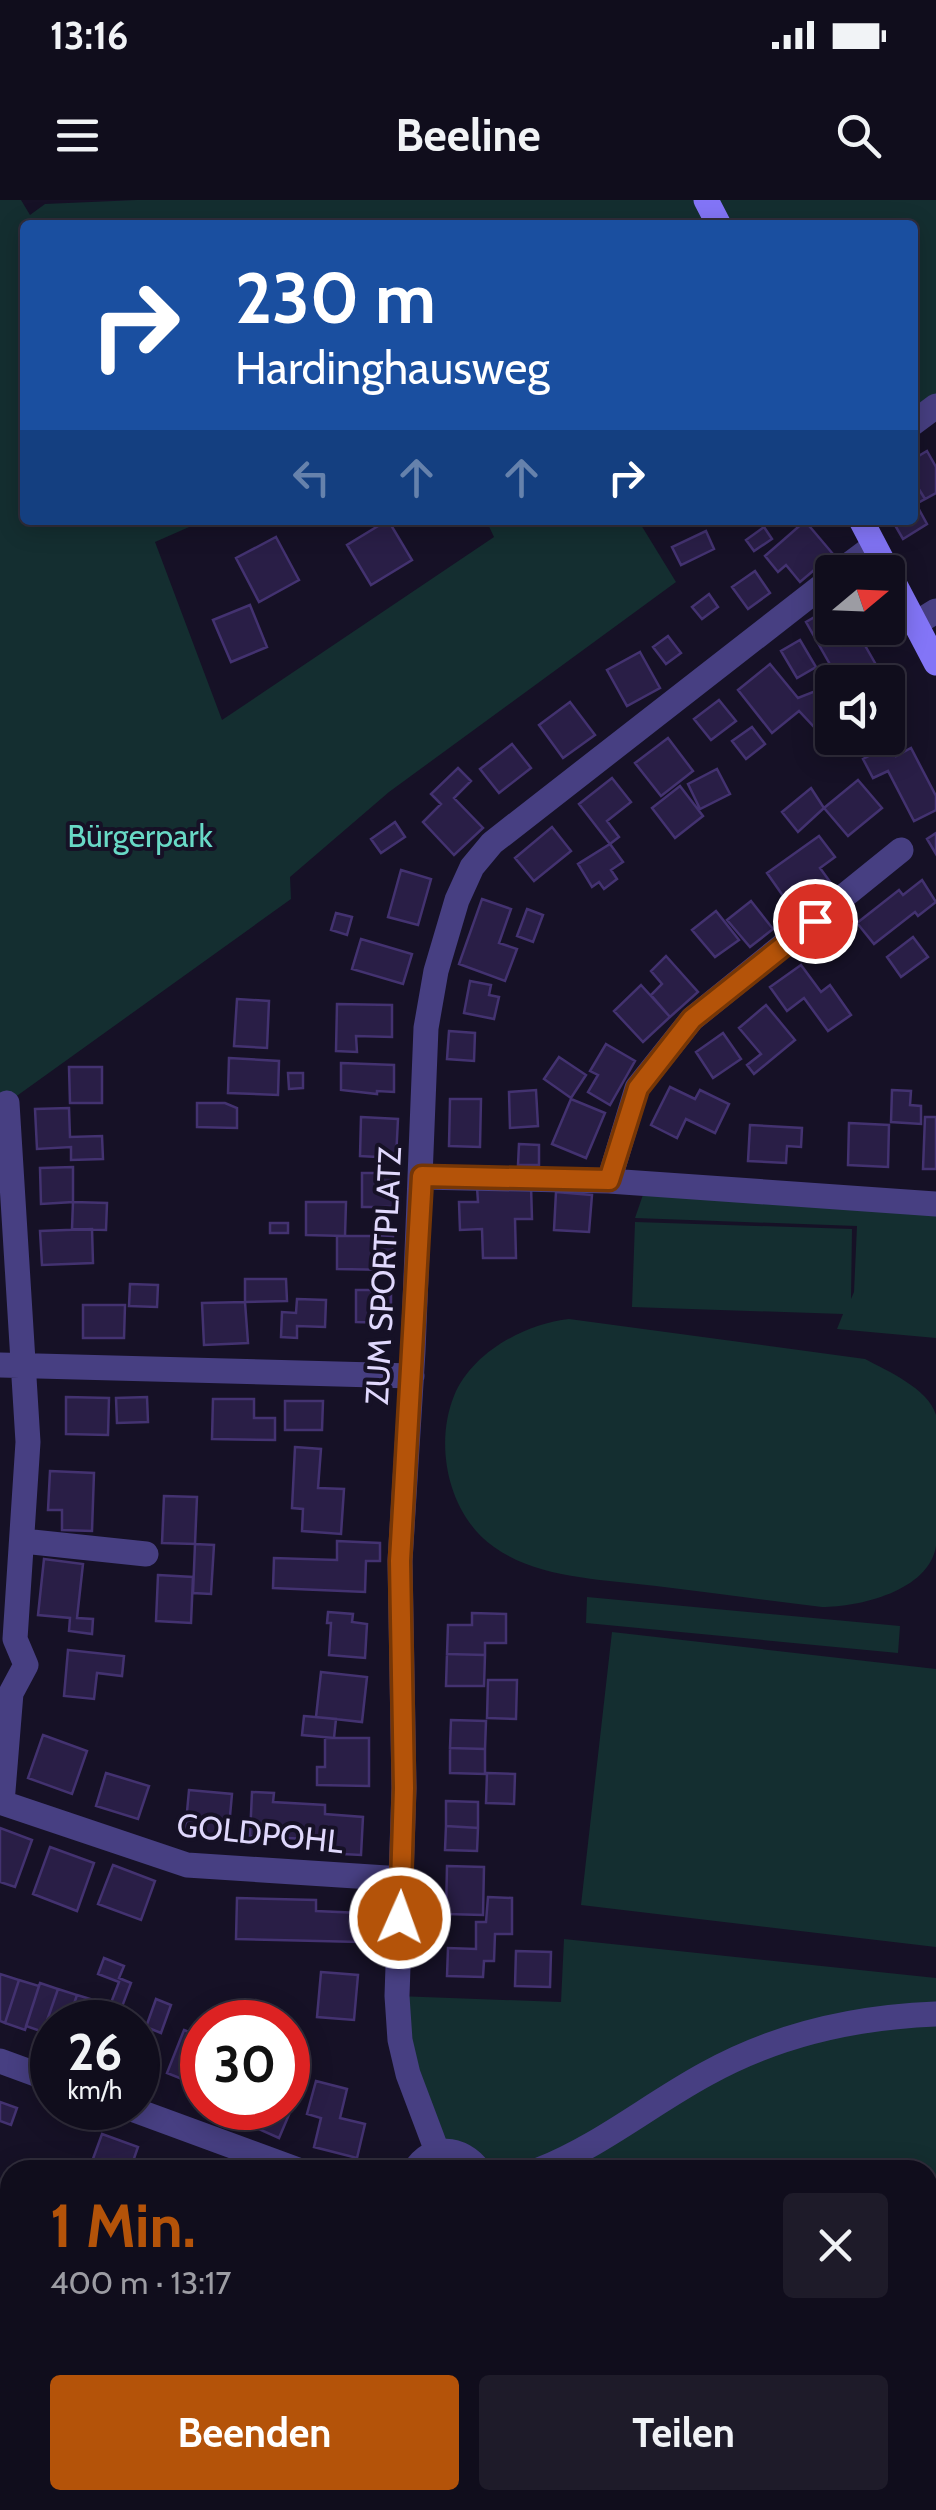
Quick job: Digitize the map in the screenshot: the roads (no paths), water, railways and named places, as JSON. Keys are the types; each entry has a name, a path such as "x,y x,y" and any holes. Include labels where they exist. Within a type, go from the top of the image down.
{"street":[{"path":"864,525 925,618 936,664"},
{"path":"862,555 874,546"},
{"name":"ZUM SPORTPLATZ","path":"437,2152 408,2074 400,2040 397,1996 404,1788 400,1561 422,1176 426,1028 436,971 456,900 472,867 492,842 815,591"},
{"path":"609,1180 638,1088 692,1019 900,850"},
{"path":"1,1803 11,1693 26,1666 15,1639 28,1442 12,1364 7,1103"},
{"path":"422,1176 609,1180 936,1204"},
{"path":"12,1364 412,1376"},
{"path":"24,1540 146,1554"},
{"name":"GOLDPOHL","path":"1,1803 187,1865 402,1879"},
{"path":"561,2160 593,2145 707,2073 773,2044 836,2025 936,2014"},
{"path":"0,2061 30,2072"},
{"path":"160,2119 271,2160"},
{"path":"423,2160 437,2152 461,2153 468,2160"}],"park label":[{"name":"Bürgerpark","path":"140,835"}]}
